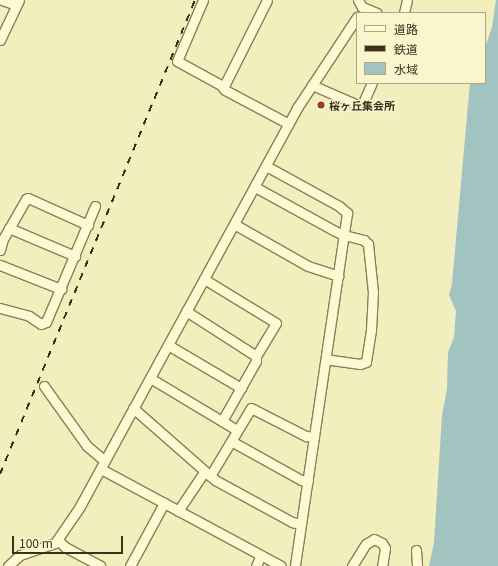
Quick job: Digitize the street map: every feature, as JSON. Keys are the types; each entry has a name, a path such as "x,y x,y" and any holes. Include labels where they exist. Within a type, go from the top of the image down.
{"street":[{"path":"0,40 18,3 2,0"},
{"path":"203,0 177,61 289,124"},
{"path":"224,88 267,0"},
{"path":"404,12 407,0"},
{"path":"360,7 374,12"},
{"path":"8,566 20,555 49,547 58,540 79,508 289,124 312,85 356,19"},
{"path":"312,85 356,106 362,105 372,84"},
{"path":"266,166 339,206 347,213 295,566"},
{"path":"255,187 344,235 364,240 369,247 373,292 371,330 364,363 360,364 326,359"},
{"path":"0,250 9,228 28,198 88,225"},
{"path":"0,308 30,316 43,324 48,321 95,206"},
{"path":"234,224 308,266 338,276"},
{"path":"9,228 74,256"},
{"path":"0,265 61,289"},
{"path":"204,279 276,322 256,356 256,361 222,422"},
{"path":"186,311 256,356"},
{"path":"168,344 241,388"},
{"path":"150,378 237,430"},
{"path":"44,386 87,446 103,465 178,511 281,566"},
{"path":"178,511 231,441 253,407 306,436 314,437"},
{"path":"133,408 207,474 292,522 301,524"},
{"path":"231,441 301,480 308,481"},
{"path":"130,566 164,503"},
{"path":"352,566 366,544 374,539 380,541 385,548 382,566"},
{"path":"58,540 65,547 100,566"},
{"path":"416,550 416,566"},
{"path":"256,566 261,555"}],"water":[{"path":"496,0 498,0 498,566 429,566 434,543 442,415 447,389 448,352 454,337 456,311 449,295 452,284 470,84 486,84 486,45 492,27"}],"railway":[{"path":"0,474 195,0"}],"place":[{"name":"桜ヶ丘集会所","path":"321,105"}]}
